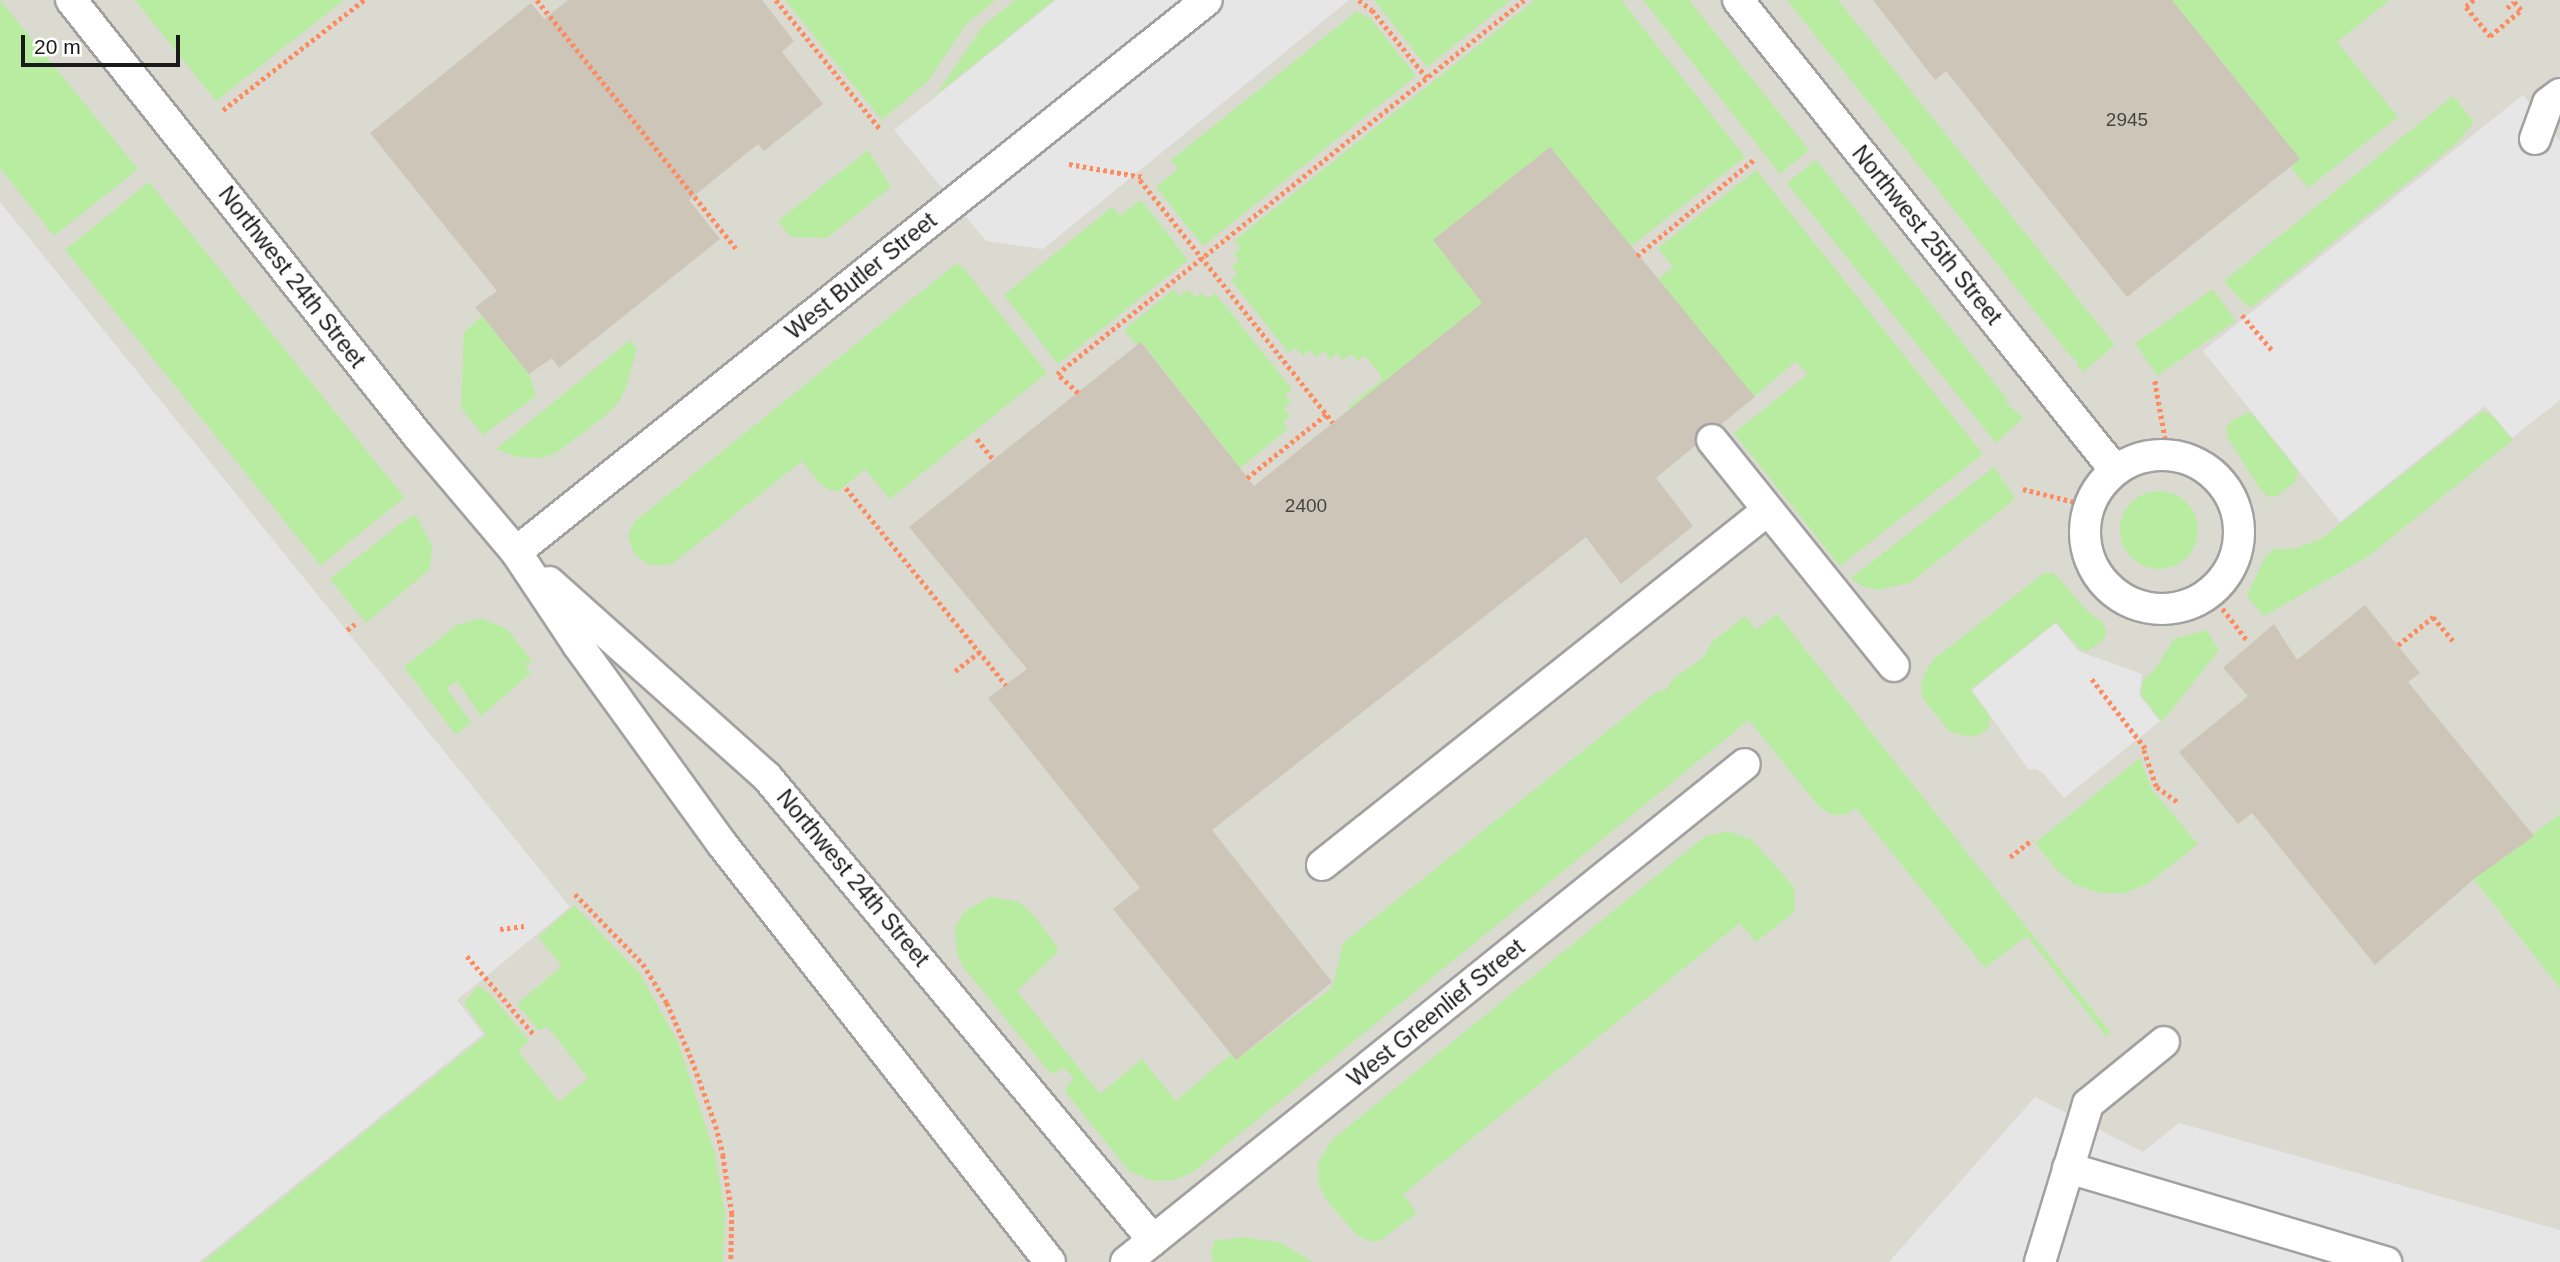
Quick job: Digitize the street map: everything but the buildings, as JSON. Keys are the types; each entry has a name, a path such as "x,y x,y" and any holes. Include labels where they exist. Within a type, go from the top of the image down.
{"lane":[{"name":"Northwest 24th Street","path":"71,0 418,436 516,552 578,645 722,844 1050,1262"},
{"name":"West Butler Street","path":"516,552 1207,0"},
{"name":"Northwest 25th Street","path":"1738,0 2115,470"},
{"path":"2535,139 2548,103 2560,94"},
{"path":"1712,440 1894,666"},
{"path":"2168,455 2192,460 2213,473 2229,492 2239,516 2240,541 2234,563 2210,592 2183,606 2161,610 2138,606 2115,594 2098,576 2088,554 2085,530 2089,506 2100,486 2115,470 2140,457 2168,455"},
{"path":"1322,865 1768,510"},
{"name":"Northwest 24th Street","path":"516,552 767,777 1153,1240"},
{"name":"West Greenlief Street","path":"1126,1262 1745,764"},
{"path":"2040,1262 2088,1104 2164,1042"},
{"path":"2068,1168 2386,1262"}],"path":[{"path":"223,110 364,0"},
{"path":"537,0 736,248"},
{"path":"776,0 881,130"},
{"path":"1359,0 1372,10 1427,79"},
{"path":"1077,393 1057,374 1524,0"},
{"path":"2474,0 2466,7 2490,36 2521,10 2513,1 2507,8"},
{"path":"1637,256 1756,158"},
{"path":"1077,166 1141,179 1333,423"},
{"path":"2242,315 2273,351"},
{"path":"2155,382 2168,455"},
{"path":"1247,478 1327,414"},
{"path":"977,439 993,459"},
{"path":"846,488 1006,685"},
{"path":"2023,489 2089,506"},
{"path":"2210,592 2247,640"},
{"path":"2398,645 2433,617 2453,641"},
{"path":"347,631 355,624"},
{"path":"955,671 979,652"},
{"path":"2092,679 2145,749 2157,787 2179,803"},
{"path":"2010,857 2032,839"},
{"path":"575,894 643,964 667,1003 692,1060 716,1126 723,1155 732,1213 731,1262"},
{"path":"500,929 524,926"},
{"path":"467,956 535,1037"}],"shaded area":[{"path":"0,0 2560,0 2560,1262 0,1262"},
{"path":"1056,0 1349,0 1043,249 986,241 894,130"},
{"path":"2523,95 2560,141 2560,400 2512,438 2485,406 2340,522 2203,351"},
{"path":"0,202 570,907 457,1000 483,1034 199,1262 0,1262"},
{"path":"2056,623 2078,651 2142,674 2139,695 2160,721 2064,798 2043,773 2036,769 2029,770 1972,690"},
{"path":"2035,1097 2143,1152 2179,1123 2560,1230 2560,1262 1889,1262"}],"green space":[{"path":"0,0 138,169 54,236 0,168"},
{"path":"135,0 344,0 216,101"},
{"path":"785,0 996,0 967,23 928,81 882,120"},
{"path":"1016,0 1054,0 936,95 983,26"},
{"path":"1374,0 1511,0 1427,67"},
{"path":"1535,0 1621,0 1745,157 1630,247 1550,147 1433,240 1482,303 1350,410 1348,407 1383,379 1365,355 1357,361 1351,354 1343,360 1337,353 1330,359 1324,351 1316,357 1310,350 1303,356 1296,348 1289,353 1231,280 1238,275 1232,266 1239,261 1234,253 1240,248 1235,240"},
{"path":"1643,0 1689,0 1809,150 1780,174"},
{"path":"1787,0 1838,0 2115,345 2083,372 2077,365 2079,363 2068,353"},
{"path":"2172,0 2390,0 2337,42 2398,117 2308,188 2291,167 2300,159"},
{"path":"1356,12 1370,18 1416,76 1203,246 1156,187 1178,169 1171,160"},
{"path":"2453,96 2474,122 2457,143 2251,308 2224,281"},
{"path":"868,150 891,187 827,238 791,237 778,221"},
{"path":"1816,160 2008,400 2005,402 2023,418 1996,443 1787,183"},
{"path":"1756,170 1983,454 1840,566 1734,433 1808,374 1796,361 1754,397 1657,280 1673,267 1658,248"},
{"path":"149,182 405,498 321,565 65,250"},
{"path":"1141,200 1188,260 1058,364 1004,295 1112,207 1120,216"},
{"path":"957,263 1047,373 890,499 865,469 840,490 831,491 820,484 802,461 676,561 668,565 649,565 634,554 628,536 634,522"},
{"path":"1174,289 1180,296 1188,290 1194,297 1202,292 1208,299 1215,293 1292,389 1285,395 1291,402 1284,408 1290,416 1283,422 1288,429 1240,468 1142,342 1137,345 1124,330"},
{"path":"2213,289 2235,321 2158,375 2135,343"},
{"path":"482,316 529,374 536,396 483,435 461,408 464,332"},
{"path":"630,340 637,349 626,387 619,402 604,417 559,451 543,458 517,457 496,449"},
{"path":"2483,411 2493,416 2513,440 2367,557 2264,616 2255,606 2247,596 2266,555 2275,549 2294,549 2321,539"},
{"path":"2247,413 2253,415 2297,470 2296,481 2277,496 2270,497 2262,492 2228,438 2226,429 2231,421"},
{"path":"1994,467 2015,499 1910,583 1877,590 1862,586 1851,578"},
{"path":"2159,491 2174,494 2191,508 2198,530 2195,545 2181,562 2159,569 2144,566 2127,552 2120,530 2123,515 2137,498"},
{"path":"416,515 432,546 430,569 366,623 330,579 401,523"},
{"path":"2044,573 2054,573 2087,611 2104,624 2104,640 2087,651 2081,650 2056,622 1970,690 1990,716 1988,729 1979,735 1968,737 1949,731 1923,699 1921,684 1926,671 1934,659"},
{"path":"1777,614 2111,1033 2106,1036 2027,936 1985,968 1856,808 1847,814 1834,815 1820,808 1749,720 1193,1172 1174,1180 1153,1181 1129,1171 1065,1091 1073,1077 1064,1068 1051,1074 964,968 957,954 955,928 965,911 990,897 1019,902 1035,917 1056,945 1058,952 1017,991 1100,1094 1142,1059 1176,1101 1231,1054 1236,1060 1329,990 1334,982 1343,943 1655,693 1667,689 1673,679 1704,657 1712,642 1745,616 1756,630"},
{"path":"481,618 507,629 532,661 525,666 531,673 481,716 457,681 447,688 471,723 456,735 404,667 457,625"},
{"path":"2206,630 2219,650 2162,722 2141,695 2143,681 2155,669 2174,639"},
{"path":"2140,758 2152,790 2198,844 2149,883 2126,893 2100,893 2073,884 2055,868 2035,843"},
{"path":"2560,814 2560,988 2474,879"},
{"path":"1728,831 1752,840 1794,887 1795,910 1792,914 1756,942 1740,923 1403,1194 1417,1213 1381,1240 1371,1242 1357,1235 1327,1201 1319,1185 1318,1163 1332,1140 1693,846 1706,836"},
{"path":"574,905 640,974 678,1042 715,1154 725,1213 723,1262 203,1262 486,1035 464,1003 478,986 490,994 529,1041 518,1051 559,1102 588,1078 547,1026 539,1031 517,1004 562,966 538,937"},
{"path":"1244,1237 1281,1243 1313,1262 1213,1262 1211,1250 1215,1244 1212,1241"}]}
